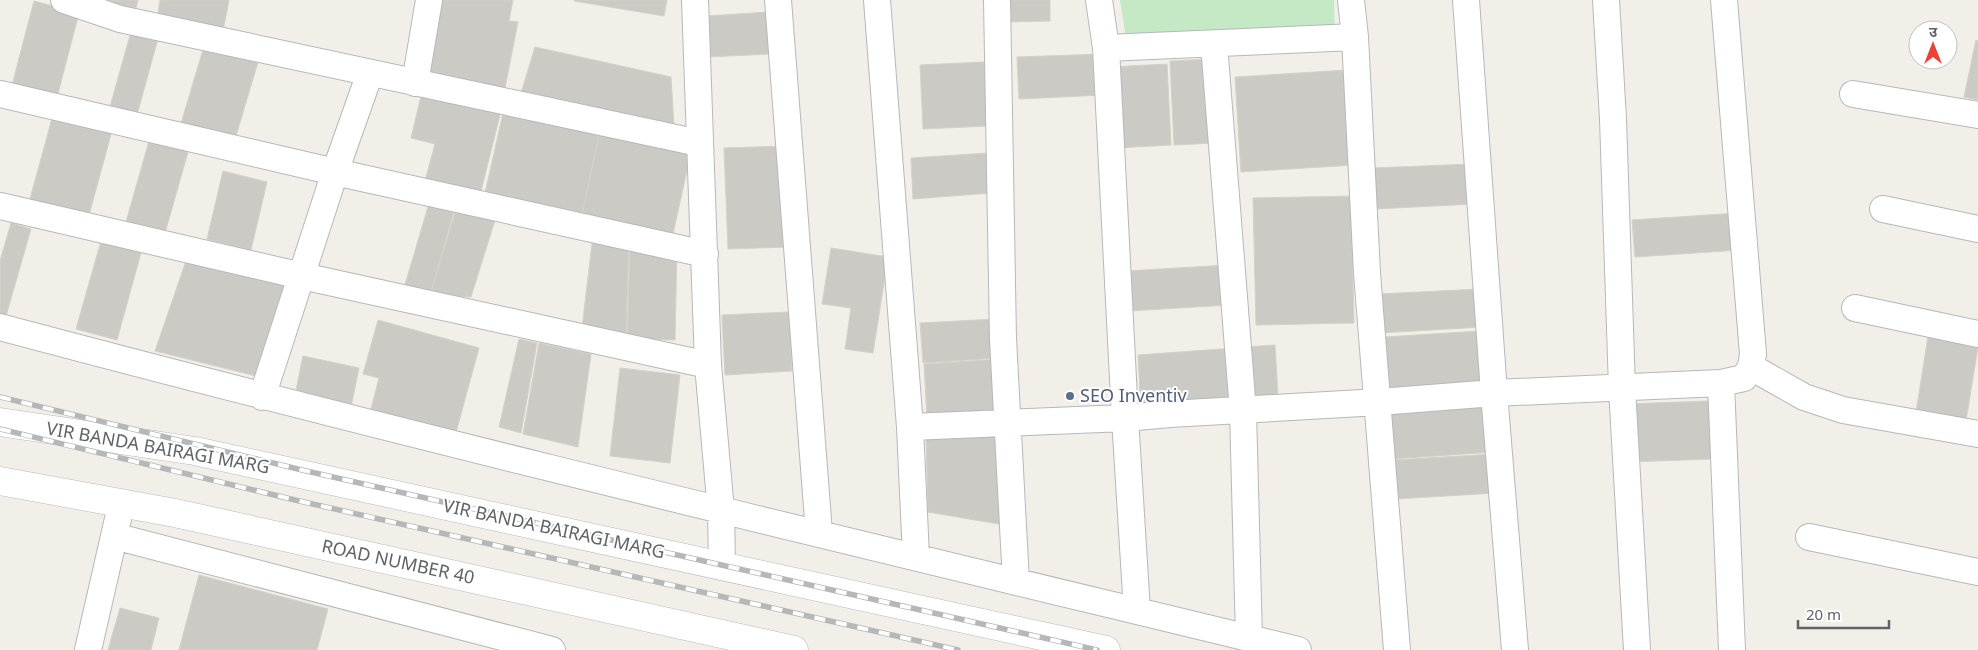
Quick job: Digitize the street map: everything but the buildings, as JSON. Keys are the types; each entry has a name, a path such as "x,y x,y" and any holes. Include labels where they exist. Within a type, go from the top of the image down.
{"main road":[{"name":"VIR BANDA BAIRAGI MARG","path":"0,422 194,451 1106,650"},
{"name":"ROAD NUMBER 40","path":"0,482 185,515 794,650"}],"street":[{"path":"64,0 120,19 699,143"},
{"path":"415,83 429,0"},
{"path":"694,0 708,365 721,511 722,566"},
{"path":"778,0 818,533"},
{"path":"877,0 910,427 916,557"},
{"path":"997,0 1003,339 1016,582"},
{"path":"1099,0 1106,48 1137,611"},
{"path":"1351,0 1367,273 1397,650"},
{"path":"1466,0 1494,393 1515,650"},
{"path":"1606,0 1613,119 1622,388 1637,650"},
{"path":"910,427 1125,418 1494,393 1721,384 1744,378 1751,367 1753,354 1724,0"},
{"path":"1106,48 1354,37"},
{"path":"1214,44 1243,411 1249,638"},
{"path":"262,397 334,172 370,73"},
{"path":"0,94 334,172 705,254"},
{"path":"1853,94 1978,115"},
{"path":"0,206 302,276 708,365"},
{"path":"1883,209 1978,229"},
{"path":"1854,308 1978,334"},
{"path":"0,327 262,397 721,511 1298,650"},
{"path":"1751,367 1804,397 1835,408 1978,434"},
{"path":"1721,384 1732,650"},
{"path":"88,650 122,503"},
{"path":"114,536 552,650"},
{"path":"1809,537 1978,572"}],"green space":[{"path":"1120,0 1334,0 1335,47 1126,38"}],"railway":[{"path":"0,397 302,470 1097,650"},
{"path":"0,429 295,500 958,650"}],"place":[{"name":"SEO Inventiv","path":"1070,396"}]}
